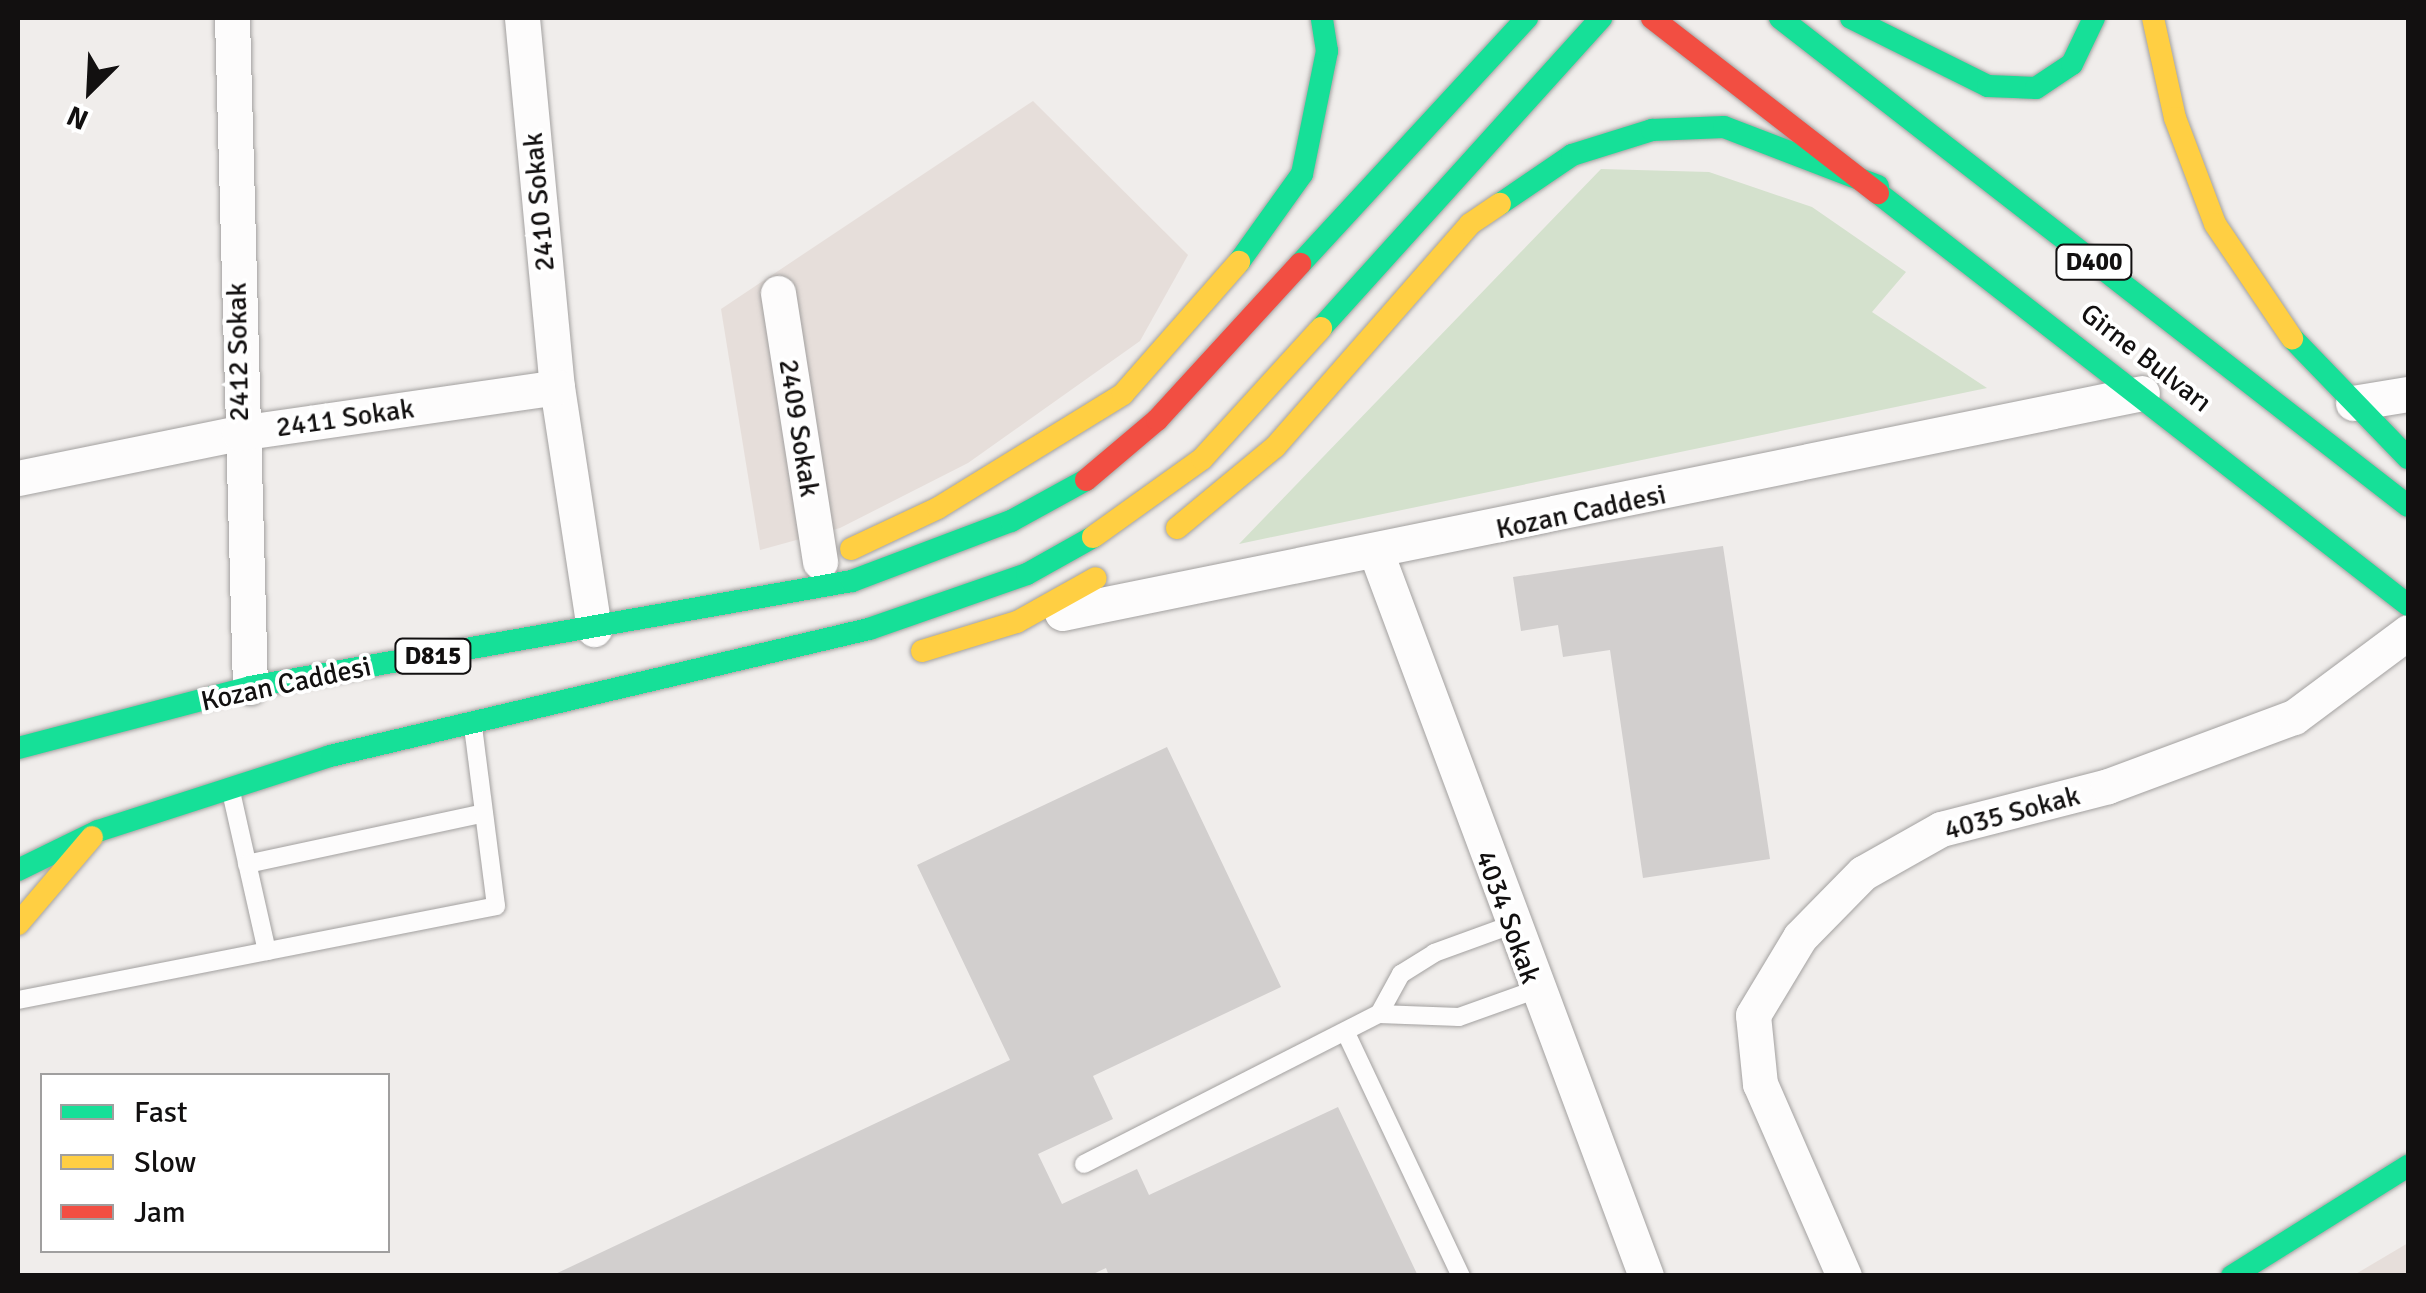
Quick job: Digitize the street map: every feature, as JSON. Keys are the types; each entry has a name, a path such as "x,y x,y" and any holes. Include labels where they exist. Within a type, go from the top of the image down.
{"main road":[{"path":"674,617 820,562 938,508 1124,394 1223,284 1302,174 1327,51 1322,18"},
{"name":"Kozan Caddesi","path":"18,748 250,686 674,617 852,581 1011,521 1100,472 1527,18"},
{"path":"18,870 98,831 230,788 598,692 869,630 1026,574 1132,516 1202,459 1601,18"},
{"name":"Girne Bulvarı","path":"1652,18 1878,186 2408,605"},
{"name":"Girne Bulvarı","path":"1780,18 2408,506"},
{"path":"1851,18 1988,86 2036,88 2072,64 2094,18"},
{"path":"2154,18 2174,118 2215,224 2266,310 2408,458"},
{"path":"1157,544 1275,447 1470,224 1572,154 1652,130 1724,127 1878,186"},
{"path":"898,658 1017,622 1126,562"},
{"path":"598,692 806,671"},
{"path":"18,924 98,831"},
{"path":"2232,1276 2408,1166"}],"street":[{"name":"2412 Sokak","path":"232,18 238,433 250,686"},
{"name":"2410 Sokak","path":"522,18 556,387 594,629"},
{"name":"2409 Sokak","path":"778,293 820,562"},
{"name":"2411 Sokak","path":"18,478 238,433 556,387"},
{"name":"Kozan Caddesi","path":"1017,622 1377,555 2142,393"},
{"path":"2353,403 2408,394"},
{"name":"4034 Sokak","path":"1377,555 1535,990 1646,1276"},
{"name":"4035 Sokak","path":"1844,1276 1760,1084 1753,1015 1800,937 1864,873 1942,829 2108,786 2294,716 2408,632"}],"lane":[{"path":"18,1000 496,906 472,725"},
{"path":"230,788 267,951"},
{"path":"247,864 484,813"},
{"path":"1084,1164 1346,1033 1379,1014 1401,974 1511,925"},
{"path":"1379,1014 1459,1017 1535,990"},
{"path":"1346,1033 1461,1276"}],"shaded area":[{"path":"1033,101 1188,255 1140,341 968,463 840,528 760,550 721,309"},
{"path":"2408,1243 2408,1275 2354,1275"}],"green space":[{"path":"1601,169 1709,172 1812,207 1906,272 1872,312 1987,388 1239,544"}],"building":[{"path":"1723,546 1770,859 1643,878 1610,650 1563,657 1558,625 1521,631 1513,577"},
{"path":"1167,747 1281,987 1093,1076 1113,1119 1038,1154 1062,1204 1137,1169 1149,1195 1338,1107 1418,1276 1109,1276 1106,1268 1089,1276 551,1276 1010,1060 917,865"}],"traffic: fast":[{"path":"1239,262 1302,174 1327,51 1322,18"},
{"path":"1300,264 1527,18"},
{"path":"1321,328 1601,18"},
{"path":"1780,18 2408,506"},
{"path":"1851,18 1988,86 2036,88 2072,64 2094,18"},
{"path":"1500,204 1572,155 1652,130 1724,127 1878,186"},
{"path":"1878,193 2408,605"},
{"path":"2292,338 2408,458"},
{"path":"18,748 250,687 852,581 1011,521 1086,480"},
{"path":"18,870 98,831 330,756 869,629 1027,574 1093,537"},
{"path":"2232,1276 2408,1166"}],"traffic: slow":[{"path":"2153,18 2175,118 2215,224 2292,338"},
{"path":"1177,528 1275,447 1470,224 1500,204"},
{"path":"851,549 938,508 1123,394 1239,262"},
{"path":"1093,537 1202,459 1321,328"},
{"path":"922,651 1017,622 1096,578"},
{"path":"18,924 92,837"}],"traffic: jam":[{"path":"1652,18 1878,193"},
{"path":"1086,480 1157,420 1300,264"}]}
